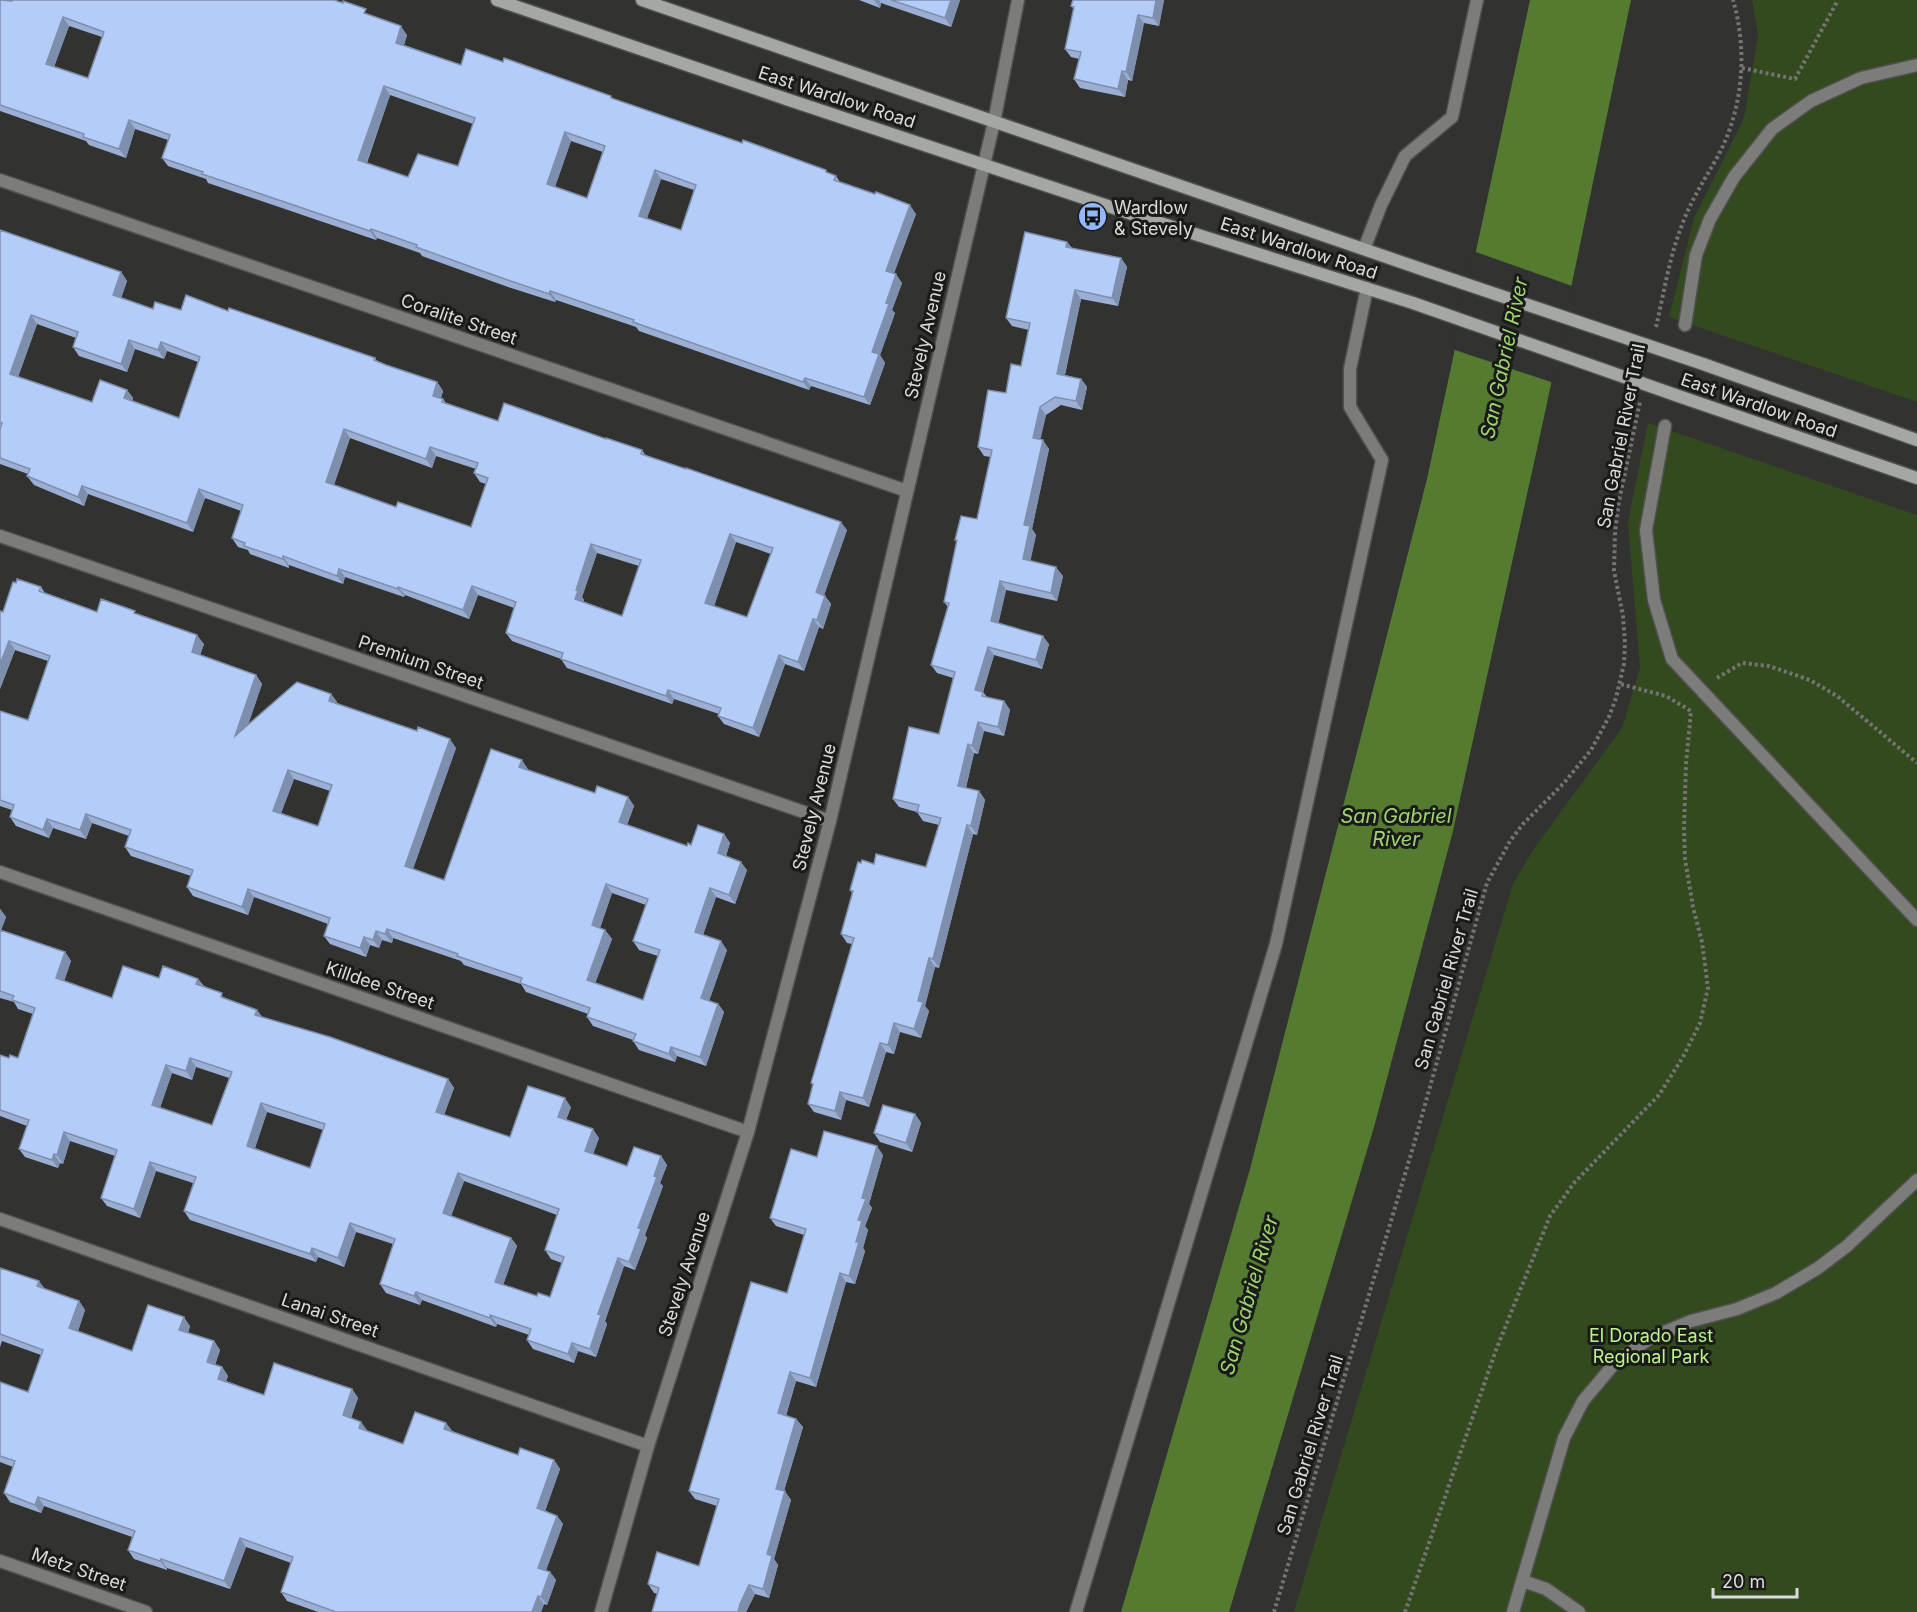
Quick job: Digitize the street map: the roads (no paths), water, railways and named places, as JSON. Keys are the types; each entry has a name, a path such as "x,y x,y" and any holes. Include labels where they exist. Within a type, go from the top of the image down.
{"main road":[{"name":"East Wardlow Road","path":"497,0 1138,216 1413,303 1917,478"},
{"name":"East Wardlow Road","path":"642,0 1703,364 1917,440"}],"street":[{"name":"Stevely Avenue","path":"601,1612 648,1446 748,1132 830,821 994,122 1018,0"},
{"path":"1364,249 1381,205 1405,156 1452,117 1477,0"},
{"path":"1685,325 1696,255 1710,219 1734,177 1772,129 1811,101 1861,78 1917,65"},
{"name":"Coralite Street","path":"0,180 907,491"},
{"path":"1076,1612 1276,944 1332,692 1382,460 1350,407 1350,369 1367,288"},
{"path":"1665,426 1646,530 1654,600 1672,659 1917,920"},
{"name":"Premium Street","path":"0,536 830,821"},
{"name":"Killdee Street","path":"0,872 748,1132"},
{"path":"1513,1612 1564,1438 1583,1401 1615,1363 1650,1338 1691,1320 1737,1309 1776,1293 1818,1268 1847,1246 1917,1180"},
{"name":"Lanai Street","path":"0,1219 648,1446"},
{"name":"Metz Street","path":"0,1561 146,1612"},
{"path":"1523,1581 1546,1589 1579,1612"}],"water":[{"name":"San Gabriel River","path":"1530,0 1631,0 1546,408 1453,831 1374,1127 1229,1612 1121,1612 1250,1169 1427,479"}],"place":[{"name":"Wardlow & Stevely","path":"1093,217"}],"park label":[{"name":"El Dorado East Regional Park","path":"1651,1345"}]}
